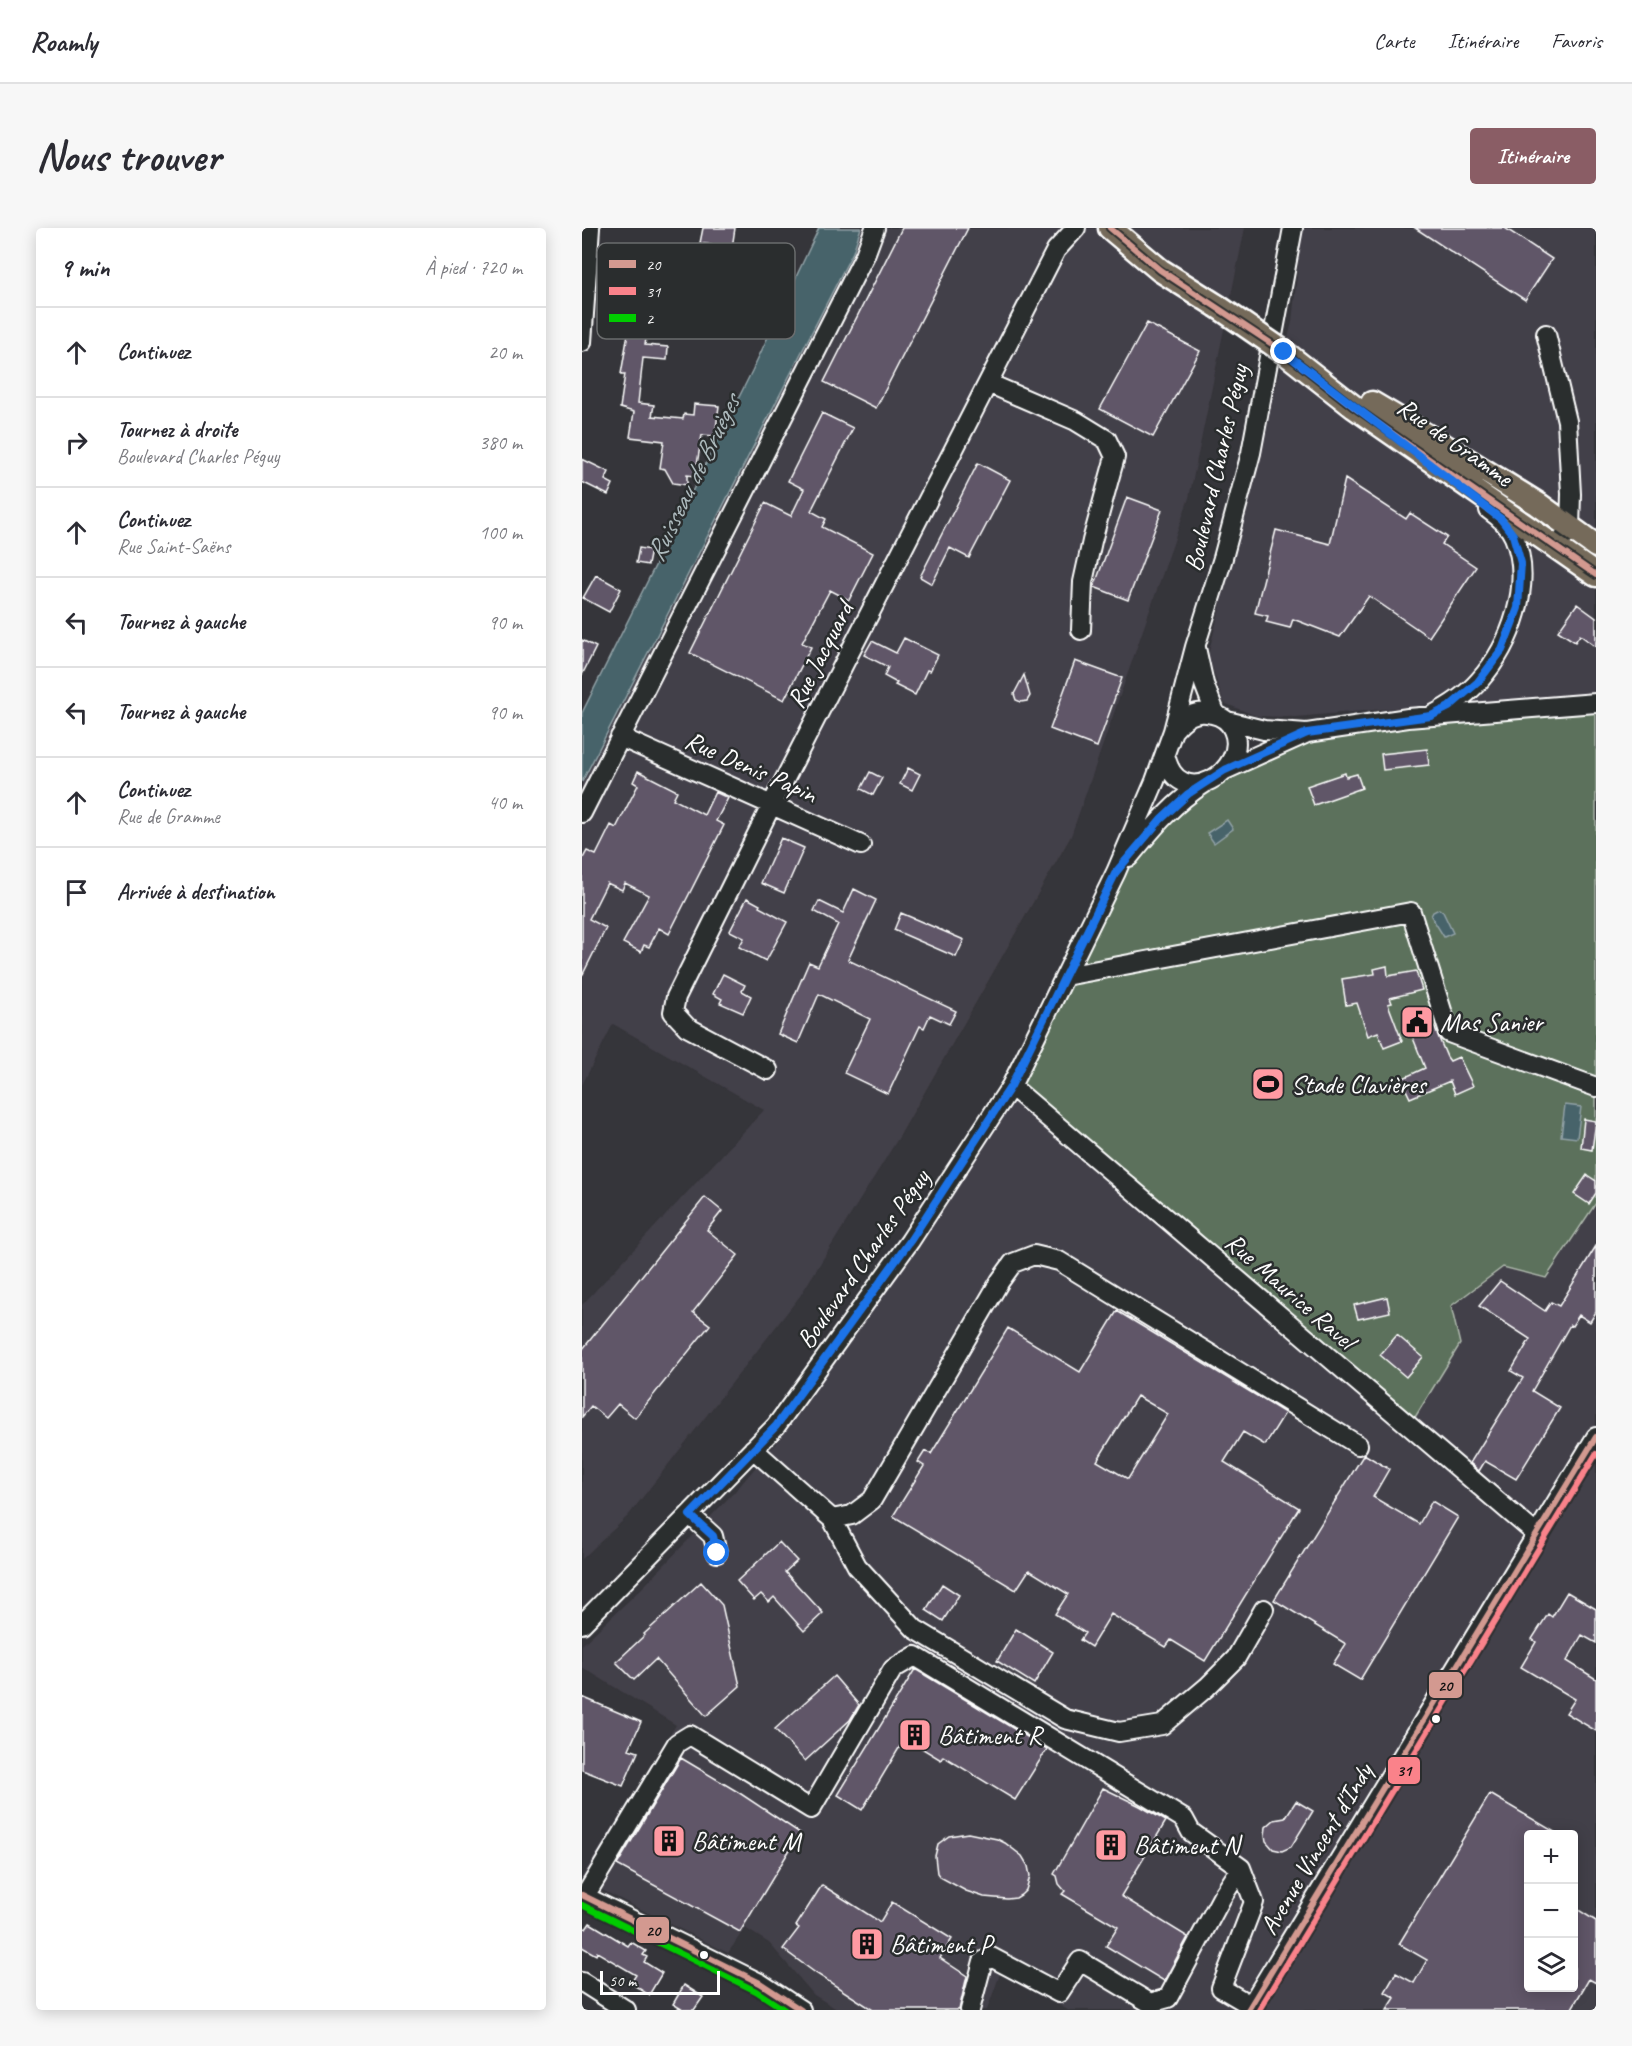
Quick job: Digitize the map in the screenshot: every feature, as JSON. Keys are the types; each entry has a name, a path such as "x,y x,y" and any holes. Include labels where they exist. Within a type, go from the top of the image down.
{"main road":[{"name":"Rue de Gramme","path":"1110,228 1160,270 1284,352 1354,407 1596,575"},
{"name":"Rue de Gramme","path":"1134,228 1217,306"},
{"name":"Rue de Gramme","path":"1284,352 1539,504 1596,546"}],"street":[{"path":"582,342 585,249 590,228"},
{"path":"582,813 865,255 875,228"},
{"name":"Rue Jacquard","path":"768,1070 687,1027 673,1012 676,997 772,804 1056,250 1076,228"},
{"name":"Boulevard Charles Péguy","path":"1173,731 1251,453 1293,228"},
{"path":"1546,334 1567,421 1571,494 1570,528 1557,548"},
{"path":"988,383 1076,421 1107,440 1115,457 1083,582 1081,630"},
{"path":"1354,407 1501,519 1513,535 1521,563 1518,608 1502,650 1478,682 1449,707 1431,716"},
{"path":"1195,647 1204,684 1222,718 1234,732 1237,746 1225,770"},
{"path":"1307,733 1225,770 1208,781 1186,784 1173,776 1167,765 1165,754 1173,731 1183,720 1195,713 1205,712 1264,730 1307,733 1431,716 1596,704"},
{"name":"Rue Denis Papin","path":"620,737 861,845"},
{"name":"Boulevard Charles Péguy","path":"582,1624 776,1426 910,1241 1011,1086 1116,872 1165,754"},
{"name":"Boulevard Charles Péguy","path":"1116,872 1161,819 1188,794 1208,781"},
{"path":"1065,976 1411,912 1449,1033 1596,1087"},
{"name":"Rue Maurice Ravel","path":"1011,1086 1537,1535"},
{"path":"832,1519 852,1515 872,1500 1000,1281 1013,1263 1035,1255 1059,1261 1358,1445"},
{"name":"Avenue Vincent d'Indy","path":"1249,2008 1596,1437"},
{"path":"753,1449 832,1519 857,1566 915,1629 1065,1719 1119,1732 1162,1725 1208,1687 1236,1658 1264,1609"},
{"path":"690,1515 713,1536 717,1553"},
{"path":"801,2010 760,1983 584,1896 677,1743 690,1735 811,1809 893,1669 915,1656 1184,1819 1191,1832 1241,1868 1254,1902 1221,1988 1249,2008"},
{"path":"970,2010 982,1961 992,1957 1059,1994 1080,1961 1150,2003 1168,1998 1222,1897 1241,1868"},
{"path":"582,1982 626,2010"}],"shaded area":[{"path":"861,228 1245,228 1189,498 1071,836 899,1137 800,1296 628,1516 582,1559 582,1305 764,1110 613,1024 582,1085 582,782 853,252"},
{"path":"1302,228 1596,228 1596,707 1430,705 1296,717 1256,716 1224,703 1208,655 1292,322"},
{"path":"1011,1086 1451,1307 1503,1267 1546,1278 1596,1203 1596,2010 1068,2010 1000,1974 987,2010 838,2010 814,1995 769,1943 745,1928 728,1953 582,1880 676,1725 582,1667 582,1645 644,1586 738,1488 782,1436 858,1329"}],"green space":[{"path":"1596,712 1596,1203 1546,1278 1503,1267 1451,1306 1460,1344 1409,1427 1011,1086 1116,872 1180,800 1307,733 1431,716"}],"water":[{"path":"819,228 861,228 853,252 582,782 582,713 767,339 795,339 795,279"},
{"path":"1227,820 1233,829 1214,843 1207,833"},
{"path":"1439,909 1443,912 1453,933 1444,937 1431,916"},
{"path":"1565,1105 1581,1107 1577,1138 1561,1136"}],"building":[{"path":"703,228 735,228 733,243 700,243"},
{"path":"902,228 968,228 876,408 824,382"},
{"path":"1415,228 1505,228 1552,259 1525,300"},
{"path":"1147,323 1200,351 1153,437 1100,409"},
{"path":"627,339 646,339 645,345 668,347 667,360 643,358 638,403 654,405 652,416 683,419 684,414 693,415 694,404 719,406 715,436 702,435 695,476 687,475 687,485 673,483 665,469 660,468 664,441 630,437 634,412 620,408 625,374 621,374"},
{"path":"822,413 853,428 811,511 826,519 822,527 873,553 849,600 830,590 802,643 811,647 784,700 690,653 765,503 791,516 804,489 788,481"},
{"path":"582,459 609,472 605,480 613,484 608,495 582,482"},
{"path":"978,463 1010,480 969,558 950,548 932,584 920,577"},
{"path":"1345,479 1406,519 1410,513 1447,537 1442,544 1476,567 1429,637 1369,596 1340,637 1293,619 1290,628 1266,622 1268,616 1255,613 1276,530 1330,544"},
{"path":"1127,497 1162,510 1128,600 1094,587"},
{"path":"639,548 651,550 648,565 636,563"},
{"path":"596,575 621,589 609,612 583,598"},
{"path":"1577,604 1596,618 1596,647 1580,635 1575,642 1558,631"},
{"path":"904,638 938,655 930,671 927,670 915,695 895,685 897,683 884,676 888,667 864,655 872,641 896,653"},
{"path":"582,640 596,647 582,675"},
{"path":"1075,661 1122,678 1097,747 1050,729"},
{"path":"1024,675 1030,696 1027,701 1021,702 1016,700 1014,694"},
{"path":"1427,749 1429,765 1383,770 1381,754"},
{"path":"908,768 920,774 912,790 900,784"},
{"path":"638,771 677,791 673,799 704,815 715,792 728,798 716,821 724,825 669,934 659,928 649,947 644,945 641,952 623,943 649,895 625,883 622,890 607,883 589,919 606,928 582,976 582,860 587,851 596,855 611,825 616,828 638,785 633,782"},
{"path":"870,772 882,778 873,795 861,789"},
{"path":"1345,773 1346,777 1357,774 1362,788 1314,805 1307,786"},
{"path":"781,838 804,848 784,893 761,883"},
{"path":"854,889 876,900 848,960 956,1011 949,1024 930,1015 924,1028 920,1026 888,1094 844,1073 870,1019 819,994 798,1043 778,1034 809,962 818,966 838,924 814,911 819,901 843,913"},
{"path":"747,898 787,922 766,961 739,947 744,938 730,931"},
{"path":"901,913 964,940 956,957 894,930"},
{"path":"1387,966 1388,976 1416,971 1422,990 1390,998 1392,1003 1388,1004 1402,1041 1384,1048 1378,1032 1368,1036 1357,1003 1346,1005 1342,979 1375,974 1374,969"},
{"path":"723,974 745,985 742,991 751,996 743,1013 720,1003 722,999 713,994"},
{"path":"1433,1024 1447,1057 1450,1061 1459,1057 1473,1086 1455,1094 1450,1081 1410,1098 1401,1079 1425,1068 1411,1033"},
{"path":"1584,1119 1596,1121 1592,1150 1581,1148"},
{"path":"1587,1175 1596,1181 1596,1193 1589,1204 1574,1194"},
{"path":"705,1197 722,1211 707,1230 738,1255 693,1312 710,1325 635,1418 618,1404 606,1418 591,1406 582,1417 582,1350"},
{"path":"1596,1246 1596,1312 1590,1322 1579,1315 1572,1326 1570,1325 1532,1391 1560,1408 1516,1479 1485,1461 1479,1471 1470,1463 1523,1378 1511,1371 1530,1339 1479,1306 1500,1281 1545,1311 1551,1302 1559,1306"},
{"path":"1387,1297 1390,1312 1358,1319 1354,1305"},
{"path":"1117,1311 1285,1413 1265,1445 1243,1432 1224,1462 1299,1508 1205,1661 1171,1640 1166,1647 1111,1614 1091,1647 1080,1640 1085,1633 1055,1614 1068,1594 1029,1570 1016,1590 893,1516 924,1466 918,1462 925,1451 931,1454 1008,1328 1080,1372","holes":["1137,1396 1168,1414 1128,1479 1097,1461"]},
{"path":"1397,1335 1423,1357 1406,1377 1380,1355"},
{"path":"1364,1454 1389,1469 1373,1497 1419,1524 1432,1501 1458,1517 1360,1680 1333,1664 1346,1644 1274,1600"},
{"path":"779,1542 797,1561 785,1572 823,1613 804,1631 774,1597 769,1602 761,1594 754,1600 737,1581"},
{"path":"701,1582 722,1605 740,1686 706,1716 656,1659 634,1680 616,1662"},
{"path":"942,1584 959,1595 943,1621 926,1610"},
{"path":"1567,1592 1596,1609 1596,1643 1582,1635 1567,1661 1596,1679 1596,1731 1566,1713 1575,1699 1521,1667 1536,1642 1532,1639 1548,1614 1552,1617"},
{"path":"1016,1629 1053,1652 1034,1684 997,1661"},
{"name":"Bâtiment R","path":"915,1669 1047,1749 1015,1800 943,1756 941,1760 905,1738 862,1810 838,1795"},
{"path":"834,1676 859,1705 850,1720 805,1761 775,1729"},
{"path":"582,1697 641,1722 629,1749 638,1752 623,1786 582,1770"},
{"name":"Bâtiment M","path":"681,1758 800,1833 740,1932 617,1865"},
{"name":"Bâtiment N","path":"1103,1788 1166,1821 1121,1896 1188,1937 1164,1981 1106,1946 1118,1927 1062,1894 1065,1891 1054,1874"},
{"path":"1490,1794 1551,1830 1524,1830 1524,1992 1578,1992 1578,1910 1596,1921 1596,1983 1589,1979 1571,2010 1387,2010 1395,1998 1385,1992 1396,1973 1414,1983 1427,1960 1399,1944"},
{"path":"1296,1801 1313,1811 1291,1847 1282,1851 1273,1849 1266,1841 1266,1827 1274,1820 1285,1818"},
{"path":"968,1833 997,1839 1022,1856 1028,1866 1030,1876 1026,1890 1021,1895 1007,1899 984,1897 966,1891 940,1877 937,1873 935,1856 938,1844 949,1836"},
{"name":"Bâtiment P","path":"822,1885 880,1922 892,1902 952,1939 940,1958 967,1976 959,2010 873,2010 783,1949 799,1928 796,1926"},
{"path":"590,1923 628,1946 631,1942 646,1951 643,1955 647,1957 644,1962 662,1973 649,1995 635,1986 636,1983 632,1981 636,1975 597,1952 596,1955 582,1947 582,1926 586,1929"},
{"path":"684,1985 703,1997 694,2010 683,2010 673,2004"}],"transit line":[{"name":"20","path":"1110,228 1160,270 1284,352 1354,407 1596,575"},
{"name":"20","path":"1248,2010 1596,1437"},
{"name":"31","path":"1259,2010 1596,1454"},
{"name":"20","path":"582,1895 760,1983 801,2010"},
{"name":"2","path":"582,1905 756,1991 785,2010"}],"place":[{"name":"Mas Sanier","path":"1417,1022"},
{"name":"Stade Clavières","path":"1268,1084"},
{"name":"Bâtiment R","path":"915,1735"},
{"name":"Bâtiment M","path":"669,1841"},
{"name":"Bâtiment N","path":"1111,1845"},
{"name":"Bâtiment P","path":"867,1944"}],"route":[{"path":"717,1553 713,1536 690,1515 776,1426 910,1241 1011,1086 1116,872 1161,819 1188,794 1225,770 1307,733 1431,716 1449,707 1478,682 1502,650 1518,608 1521,563 1513,535 1501,519 1284,352"}],"water label":[{"name":"Ruisseau de Bruèges","path":"693,478"}]}
